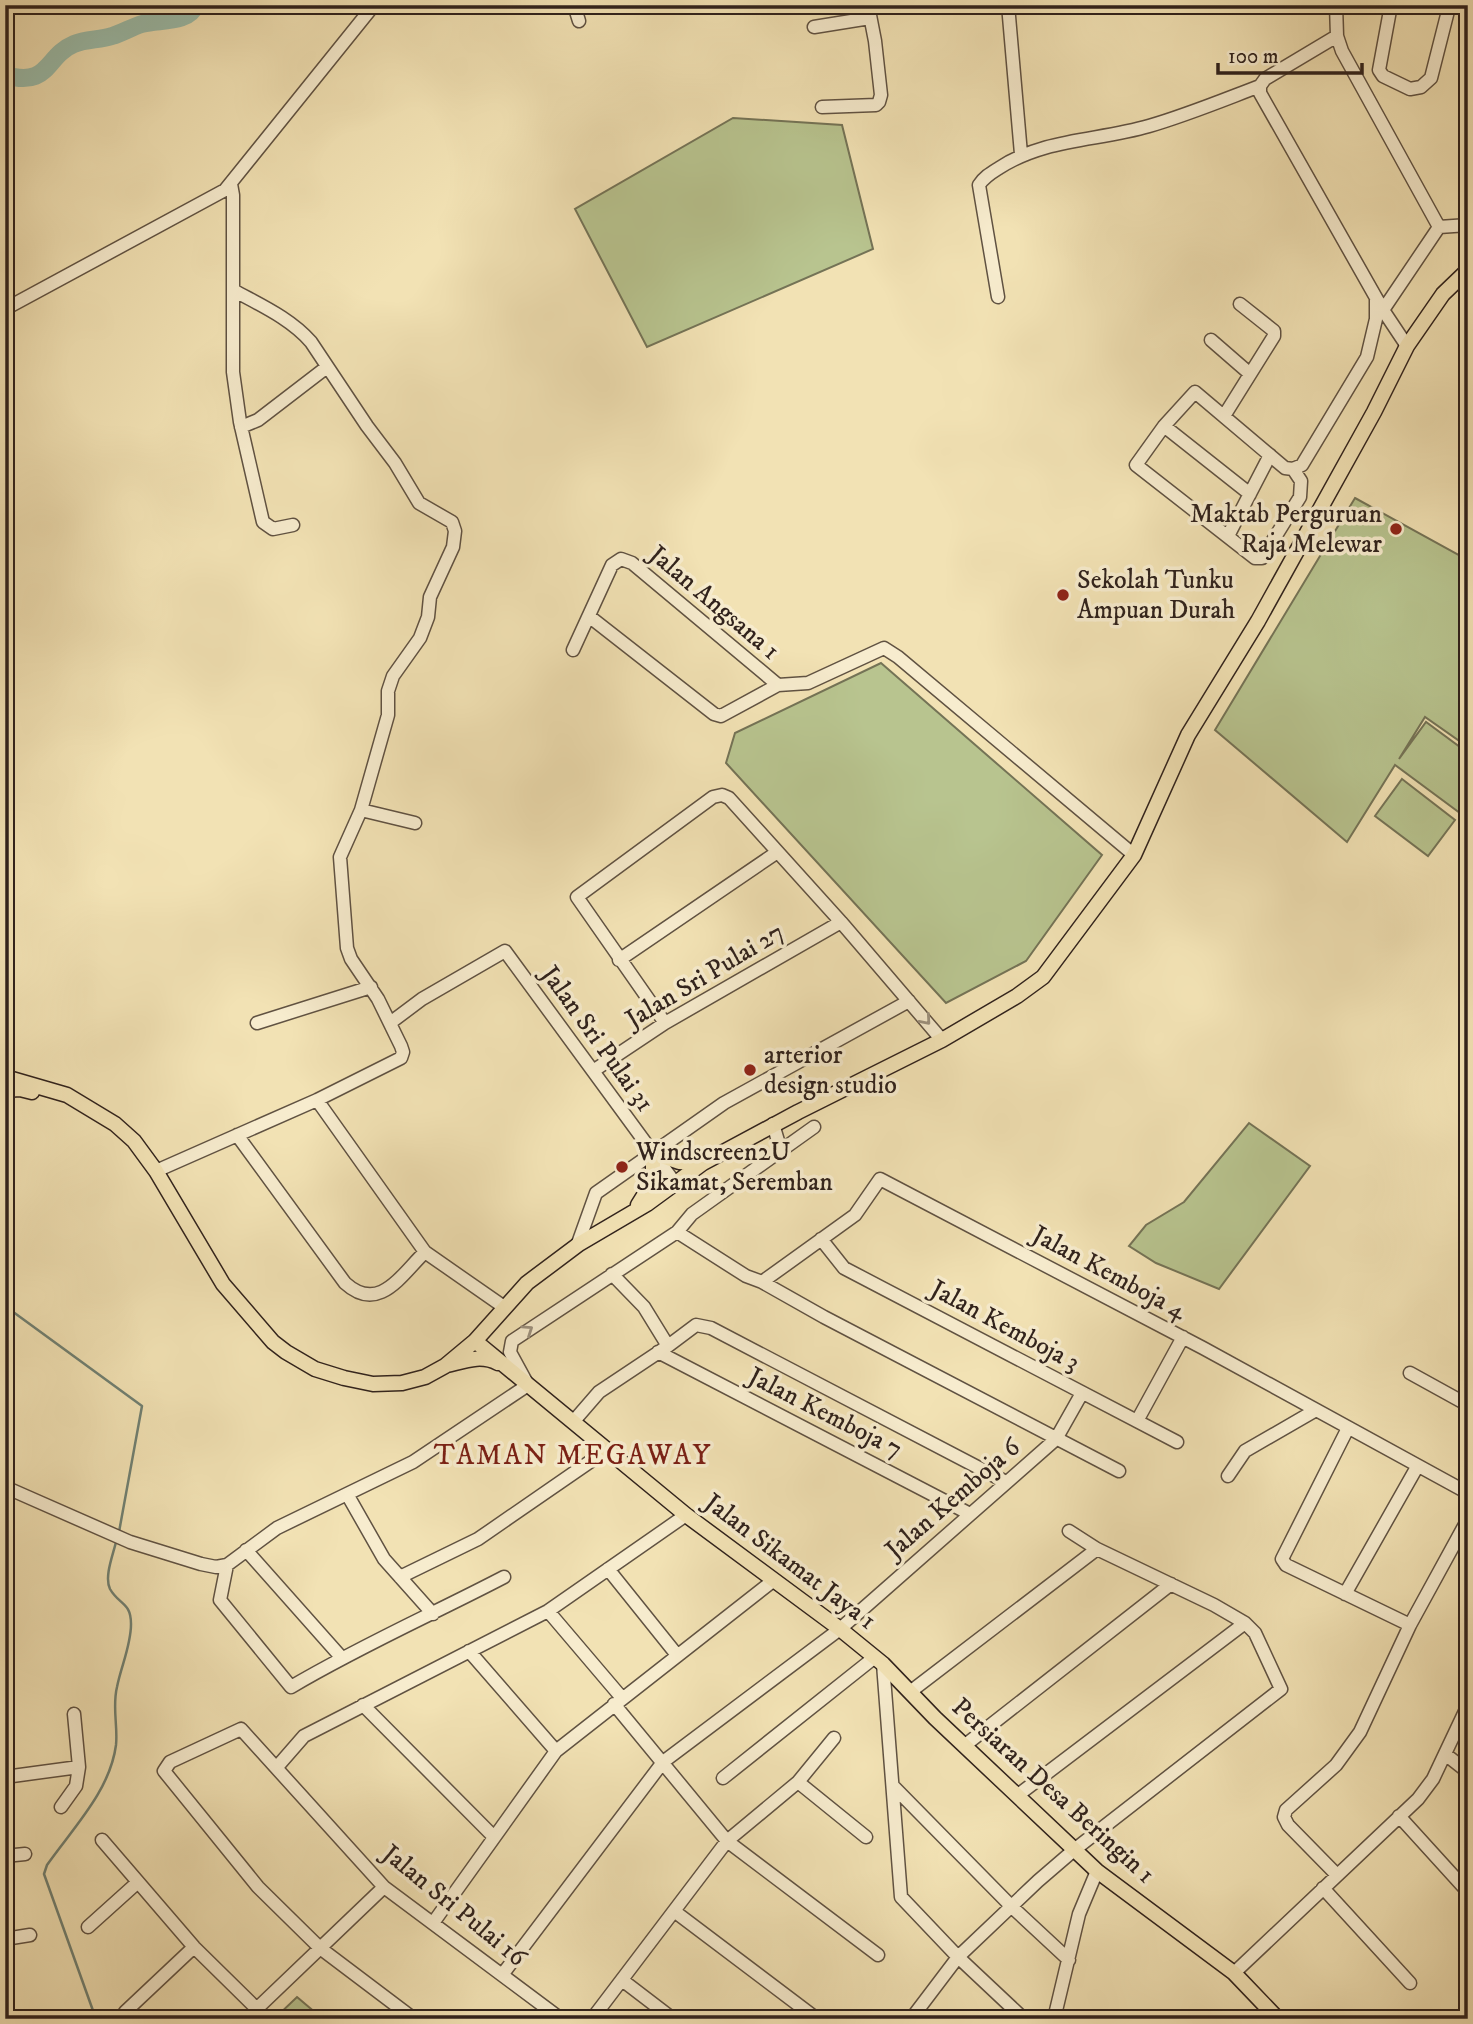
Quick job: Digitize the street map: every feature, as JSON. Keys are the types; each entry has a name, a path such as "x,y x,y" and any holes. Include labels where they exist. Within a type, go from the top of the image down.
{"main road":[{"path":"5,1077 67,1095 115,1124 134,1141 156,1171 223,1284 273,1342 286,1352 315,1369 373,1384 402,1383 425,1377 445,1366 475,1341 527,1283 577,1246 632,1213 703,1163 774,1124 942,1040 1017,996 1043,977 1134,855 1188,734 1258,621 1374,412 1407,346 1443,294 1468,270"},
{"path":"5,1090 20,1089 62,1101 115,1124"},
{"path":"632,1213 653,1181 653,1153 679,1162 703,1163"},
{"path":"501,1309 492,1339 508,1369"},
{"name":"Jalan Sikamat Jaya 1","path":"475,1341 687,1514 879,1660 910,1692"},
{"path":"445,1366 482,1358 508,1369"},
{"name":"Persiaran Desa Beringin 1","path":"910,1692 1097,1871 1234,1973 1279,2019"}],"street":[{"path":"5,309 225,190 374,5"},
{"path":"574,5 579,21"},
{"path":"1008,5 1021,154"},
{"path":"1336,5 1337,36 1342,51 1439,227"},
{"path":"1391,5 1378,70 1383,76 1410,89 1421,88 1431,78 1448,11 1447,5"},
{"path":"814,27 869,12 880,82 881,95 876,105 822,107"},
{"path":"998,297 979,185 986,177 1021,154 1075,139 1128,132 1260,86 1265,79 1337,36"},
{"path":"1260,86 1260,93 1383,310 1407,346"},
{"path":"231,184 233,372 241,427 263,522 273,529 293,525"},
{"path":"1439,227 1468,225"},
{"path":"1383,310 1439,227"},
{"path":"156,1171 317,1100 401,1058 403,1052 390,1023 347,948 341,871 343,849 361,810 388,715 388,691 393,676 420,638 428,617 430,597 453,547 456,531 452,522 419,503 395,463 311,342 292,323 233,290"},
{"path":"1293,469 1301,481 1300,497 1262,558 1255,558 1136,465 1164,426 1195,392 1285,468 1293,469 1302,465 1367,357 1376,319 1376,297"},
{"path":"1224,416 1274,336 1273,331 1240,304"},
{"path":"1211,340 1249,373"},
{"path":"241,427 258,420 327,367"},
{"path":"1164,426 1250,494"},
{"path":"1228,536 1270,455"},
{"name":"Jalan Angsana 1","path":"590,617 612,565 621,559 632,563 778,685"},
{"path":"573,650 590,617 714,714 721,716 778,685 808,683 884,648 1134,855"},
{"path":"665,1023 577,897 712,797 722,795 729,798 841,922 942,1040"},
{"path":"361,810 415,823"},
{"path":"619,960 776,853"},
{"name":"Jalan Sri Pulai 27","path":"593,1071 665,1023 841,922"},
{"name":"Jalan Sri Pulai 31","path":"390,1023 422,999 505,951 675,1183"},
{"path":"257,1023 371,987"},
{"path":"577,1246 596,1193 724,1103 909,1001"},
{"path":"317,1100 425,1252 501,1309"},
{"path":"774,1124 781,1151"},
{"path":"5,1488 130,1542 201,1564 216,1567 227,1565 277,1528 413,1462 528,1385 510,1353 512,1341 677,1232 692,1214 814,1127"},
{"path":"237,1135 345,1283 355,1292 365,1296 376,1295 388,1289 425,1252"},
{"name":"Jalan Kemboja 4","path":"821,1239 855,1215 880,1179 1183,1337 1468,1493"},
{"path":"677,1232 746,1276 1119,1471"},
{"path":"762,1282 821,1239"},
{"name":"Jalan Kemboja 3","path":"821,1239 844,1268 1177,1442"},
{"path":"612,1274 643,1307 663,1349"},
{"path":"573,1422 599,1392 696,1325 711,1328 1006,1482"},
{"path":"1137,1421 1183,1337"},
{"name":"Jalan Kemboja 7","path":"663,1349 970,1514"},
{"path":"1410,1373 1468,1405"},
{"name":"Jalan Kemboja 6","path":"502,1975 663,1762 840,1629 1056,1439 1082,1393"},
{"path":"1228,1476 1245,1451 1316,1410"},
{"path":"1348,1428 1283,1555 1283,1562 1410,1625"},
{"path":"400,1577 478,1539 591,1461 604,1447"},
{"path":"1345,1594 1417,1467"},
{"path":"347,1494 384,1559 433,1614"},
{"path":"277,1767 304,1735 548,1611 687,1514"},
{"path":"1337,1875 1288,1825 1284,1817 1286,1810 1336,1765 1360,1732 1410,1625 1468,1519"},
{"path":"911,2019 958,1957 1038,1881 1282,1689 1255,1633 1245,1623 1097,1549 1069,1531"},
{"path":"910,1692 1097,1549"},
{"path":"246,1550 341,1657"},
{"path":"227,1565 220,1600 291,1687 341,1657 504,1577"},
{"path":"608,1569 677,1655"},
{"path":"433,1923 556,1751 774,1580"},
{"path":"964,1746 1171,1584"},
{"path":"548,1611 727,1841 878,1955"},
{"path":"1018,1795 1245,1623"},
{"path":"469,1651 556,1751"},
{"path":"723,1778 879,1660"},
{"path":"879,1660 901,1897 1018,2017"},
{"path":"363,1705 494,1838"},
{"path":"1234,1973 1418,1799 1433,1779 1468,1705"},
{"path":"61,1807 76,1786 79,1767 74,1714"},
{"name":"Jalan Sri Pulai 16","path":"320,1948 258,1887 164,1771 170,1762 241,1729 384,1887 561,2019"},
{"path":"592,2019 727,1841 798,1782 834,1738"},
{"path":"1445,1754 1468,1772"},
{"path":"5,1777 79,1767"},
{"path":"798,1782 866,1837"},
{"path":"892,1786 1012,1907 1069,1960"},
{"path":"1399,1816 1468,1892"},
{"path":"102,1840 194,1947 257,2009"},
{"path":"5,1856 25,1854"},
{"path":"1054,2019 1079,1914 1097,1871"},
{"path":"88,1927 138,1881"},
{"path":"246,2019 384,1887"},
{"path":"1323,1888 1410,1983"},
{"path":"674,1911 817,2019"},
{"path":"5,1939 30,1936"},
{"path":"125,2012 194,1947"},
{"path":"320,1948 414,2019"},
{"path":"622,1980 673,2019"}],"green space":[{"path":"733,118 842,125 873,249 647,347 575,209"},
{"path":"1355,498 1468,560 1468,747 1425,717 1399,759 1426,722 1468,753 1468,819 1395,765 1347,842 1215,730"},
{"path":"881,663 1102,855 1026,961 946,1003 726,763 735,733"},
{"path":"1402,779 1455,820 1428,856 1375,816"},
{"path":"1249,1123 1310,1166 1219,1289 1156,1263 1129,1246 1146,1225 1184,1202"},
{"path":"297,1997 323,2019 274,2019"}],"waterway":[{"path":"5,75 31,77 46,69 57,56 74,44 112,36 142,24 180,18 192,11 196,5"},
{"path":"5,1306 142,1406 119,1532"},
{"path":"96,2019 44,1874 47,1865 98,1793 106,1778 116,1745 116,1694 131,1624 127,1607 113,1594 108,1584 116,1542"}],"place":[{"name":"Maktab Perguruan Raja Melewar","path":"1396,529"},
{"name":"Sekolah Tunku Ampuan Durah","path":"1063,595"},
{"name":"arterior design studio","path":"750,1070"},
{"name":"Windscreen2U Sikamat, Seremban","path":"622,1167"}],"district":[{"name":"TAMAN MEGAWAY","path":"573,1455"}]}
